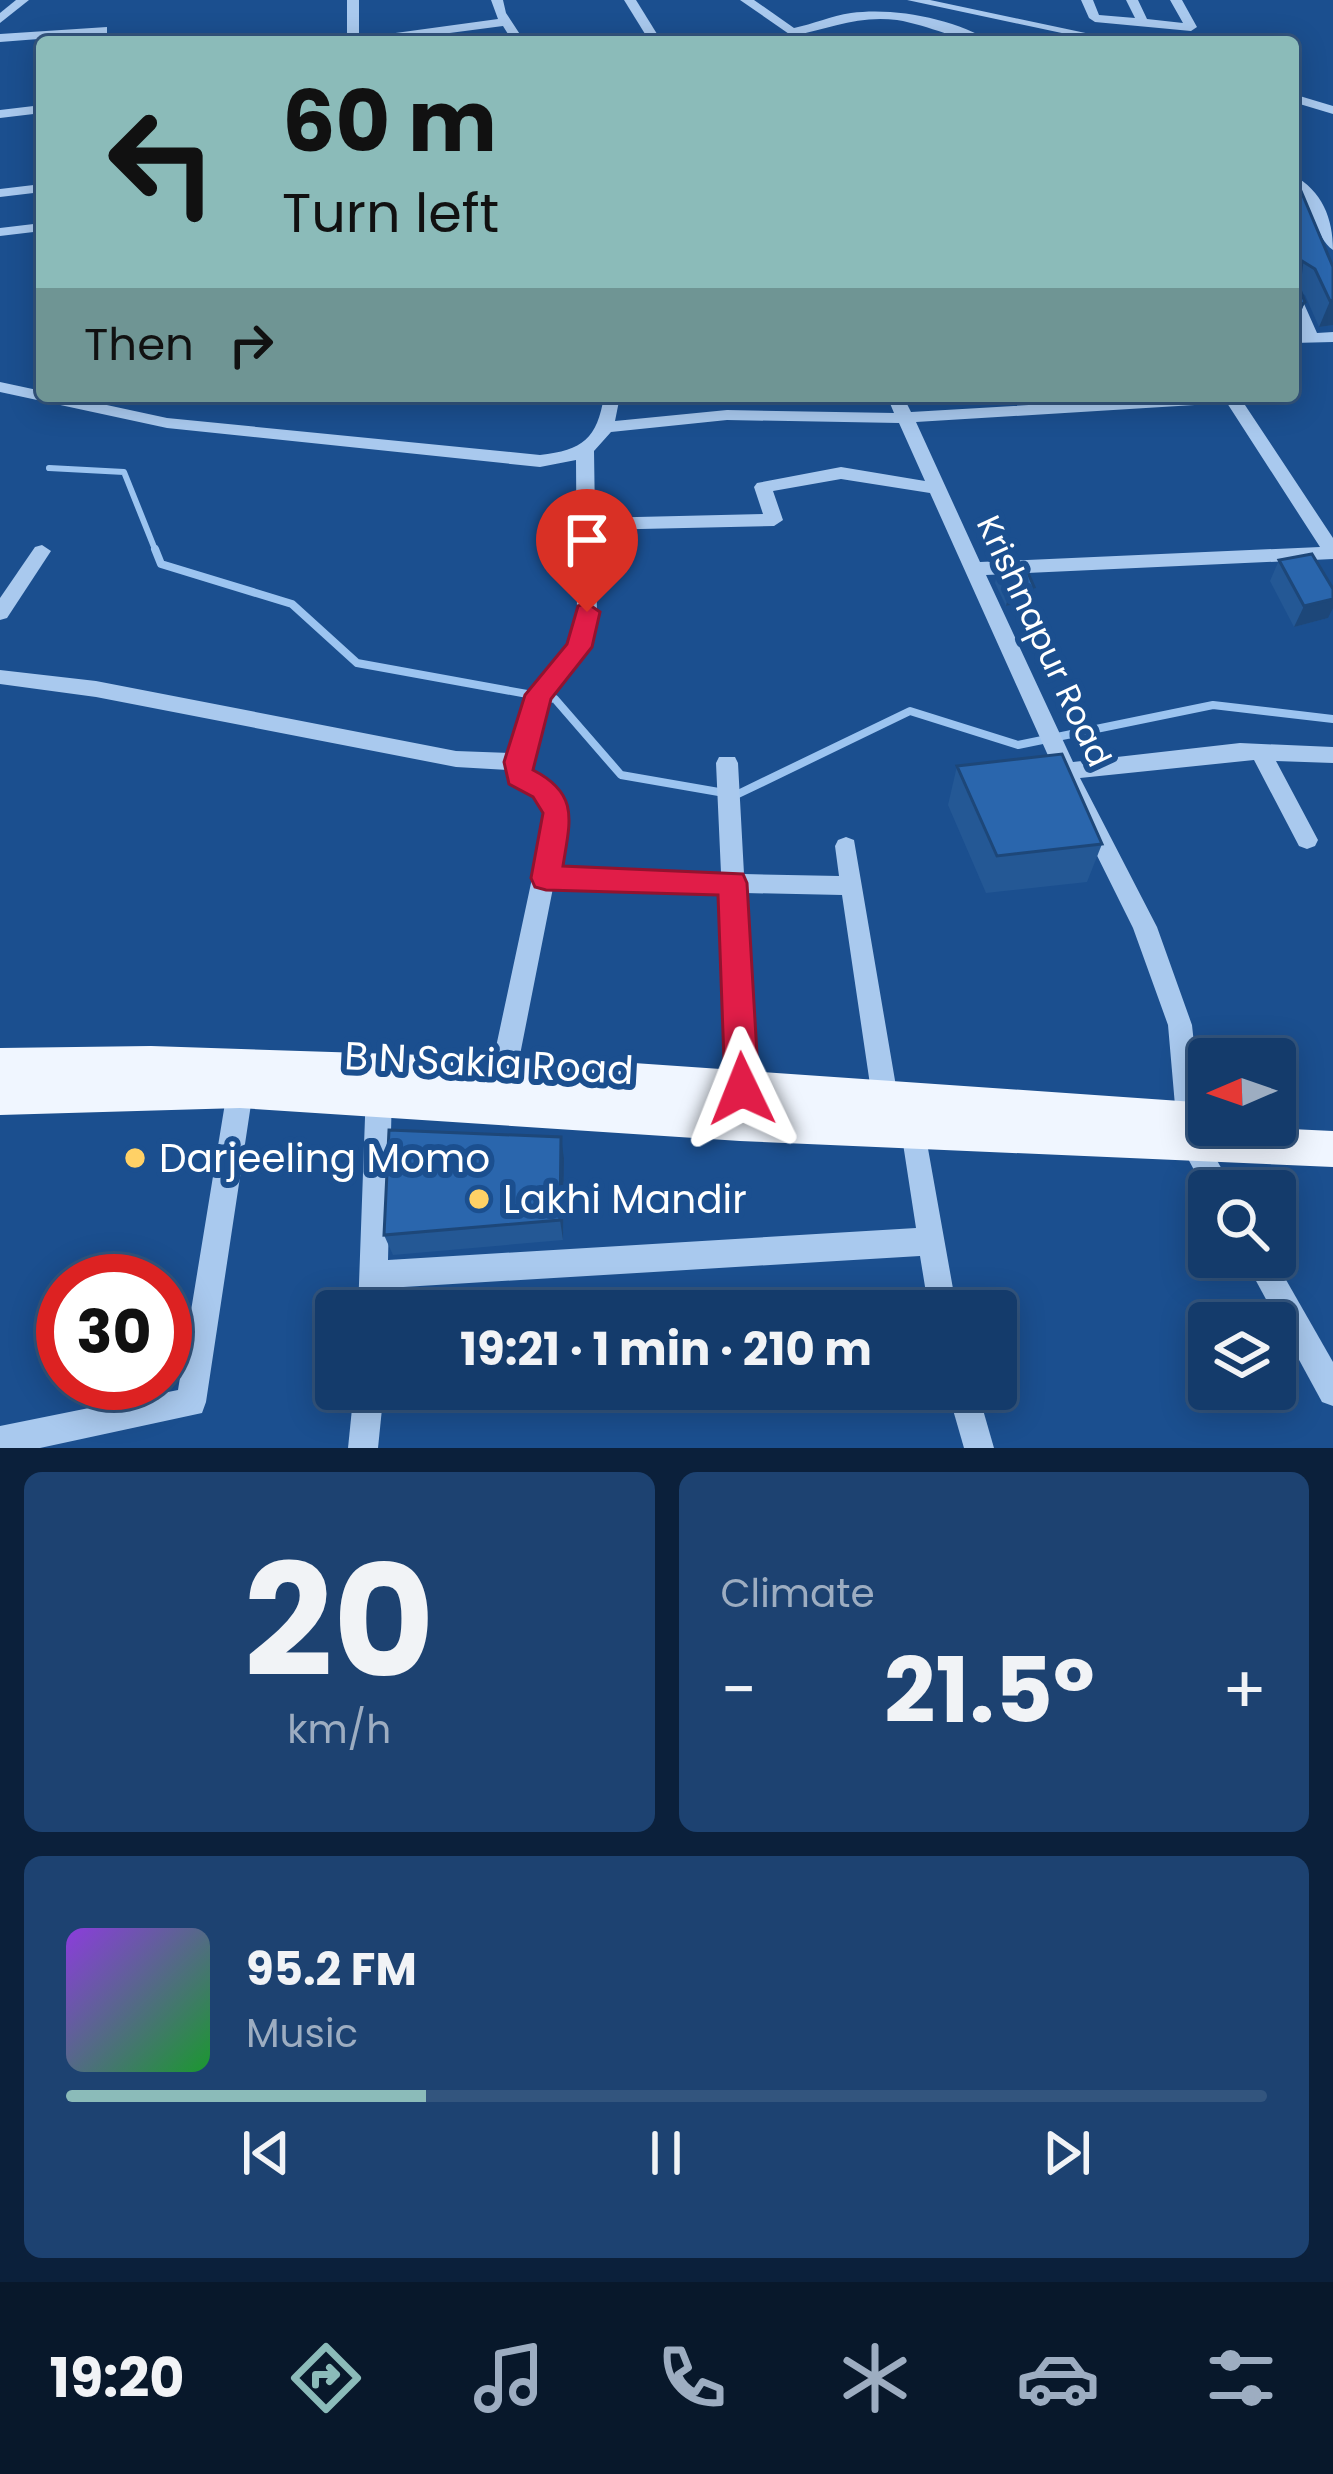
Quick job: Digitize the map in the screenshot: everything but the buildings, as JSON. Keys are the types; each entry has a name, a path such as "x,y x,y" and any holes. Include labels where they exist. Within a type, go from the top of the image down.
{"main road":[{"name":"B N Sakia Road","path":"0,1065 149,1061 740,1123 903,1109"},
{"name":"B N Sakia Road","path":"0,1098 503,1075 742,1089 903,1109 1188,1127"},
{"path":"1296,1127 1333,1130"},
{"name":"B N Sakia Road","path":"1296,1143 1333,1149"}],"street":[{"path":"0,19 23,0"},
{"path":"353,0 353,36"},
{"path":"497,0 515,36"},
{"path":"630,0 652,36"},
{"path":"746,0 805,36"},
{"path":"913,0 1092,36"},
{"path":"1087,0 1095,18 1191,27 1175,0"},
{"path":"1132,0 1143,23"},
{"path":"795,32 842,17 892,19 970,36"},
{"path":"399,36 505,22"},
{"path":"0,38 104,30"},
{"path":"17,37 26,50 36,49"},
{"path":"1299,100 1333,110"},
{"path":"0,114 36,110"},
{"path":"1299,113 1333,110"},
{"path":"1299,185 1314,199 1333,246"},
{"path":"0,193 36,189"},
{"path":"0,232 36,228"},
{"path":"1302,336 1333,337"},
{"path":"0,387 36,394"},
{"path":"78,402 207,427 540,461 585,451 608,427 611,402"},
{"path":"764,402 775,416"},
{"path":"608,427 727,415 1052,402"},
{"path":"1234,402 1333,553"},
{"name":"Krishnapur Road","path":"899,407 1066,771 1145,927 1180,1025 1188,1076"},
{"path":"503,1075 557,813 543,789 519,776 518,762 538,695 579,647 589,573 585,451"},
{"path":"584,524 774,520 763,487 841,473 935,488"},
{"path":"0,613 42,551"},
{"path":"976,568 1333,553"},
{"path":"0,677 96,689 456,759 518,762"},
{"path":"1066,771 1136,760 1261,752 1333,755"},
{"path":"1261,752 1306,840"},
{"path":"727,763 742,1089"},
{"path":"845,846 940,1290"},
{"path":"546,878 852,886"},
{"path":"373,1290 379,1084"},
{"path":"0,1441 191,1402 240,1090"},
{"path":"373,1275 932,1241"},
{"path":"1269,1278 1333,1391"},
{"path":"364,1448 367,1410"},
{"path":"968,1410 979,1448"}],"waterway":[{"path":"49,468 124,472 156,552"},
{"path":"155,549 161,564 292,604 357,663 555,699 621,775 736,795 910,711 1018,745 1213,705 1333,719"}],"place":[{"name":"Darjeeling Momo","path":"135,1158"},
{"name":"Lakhi Mandir","path":"479,1199"}],"route":[{"path":"587,612 579,647 538,695 518,762 519,776 543,789 557,813 546,878 731,881 742,1089"}]}
